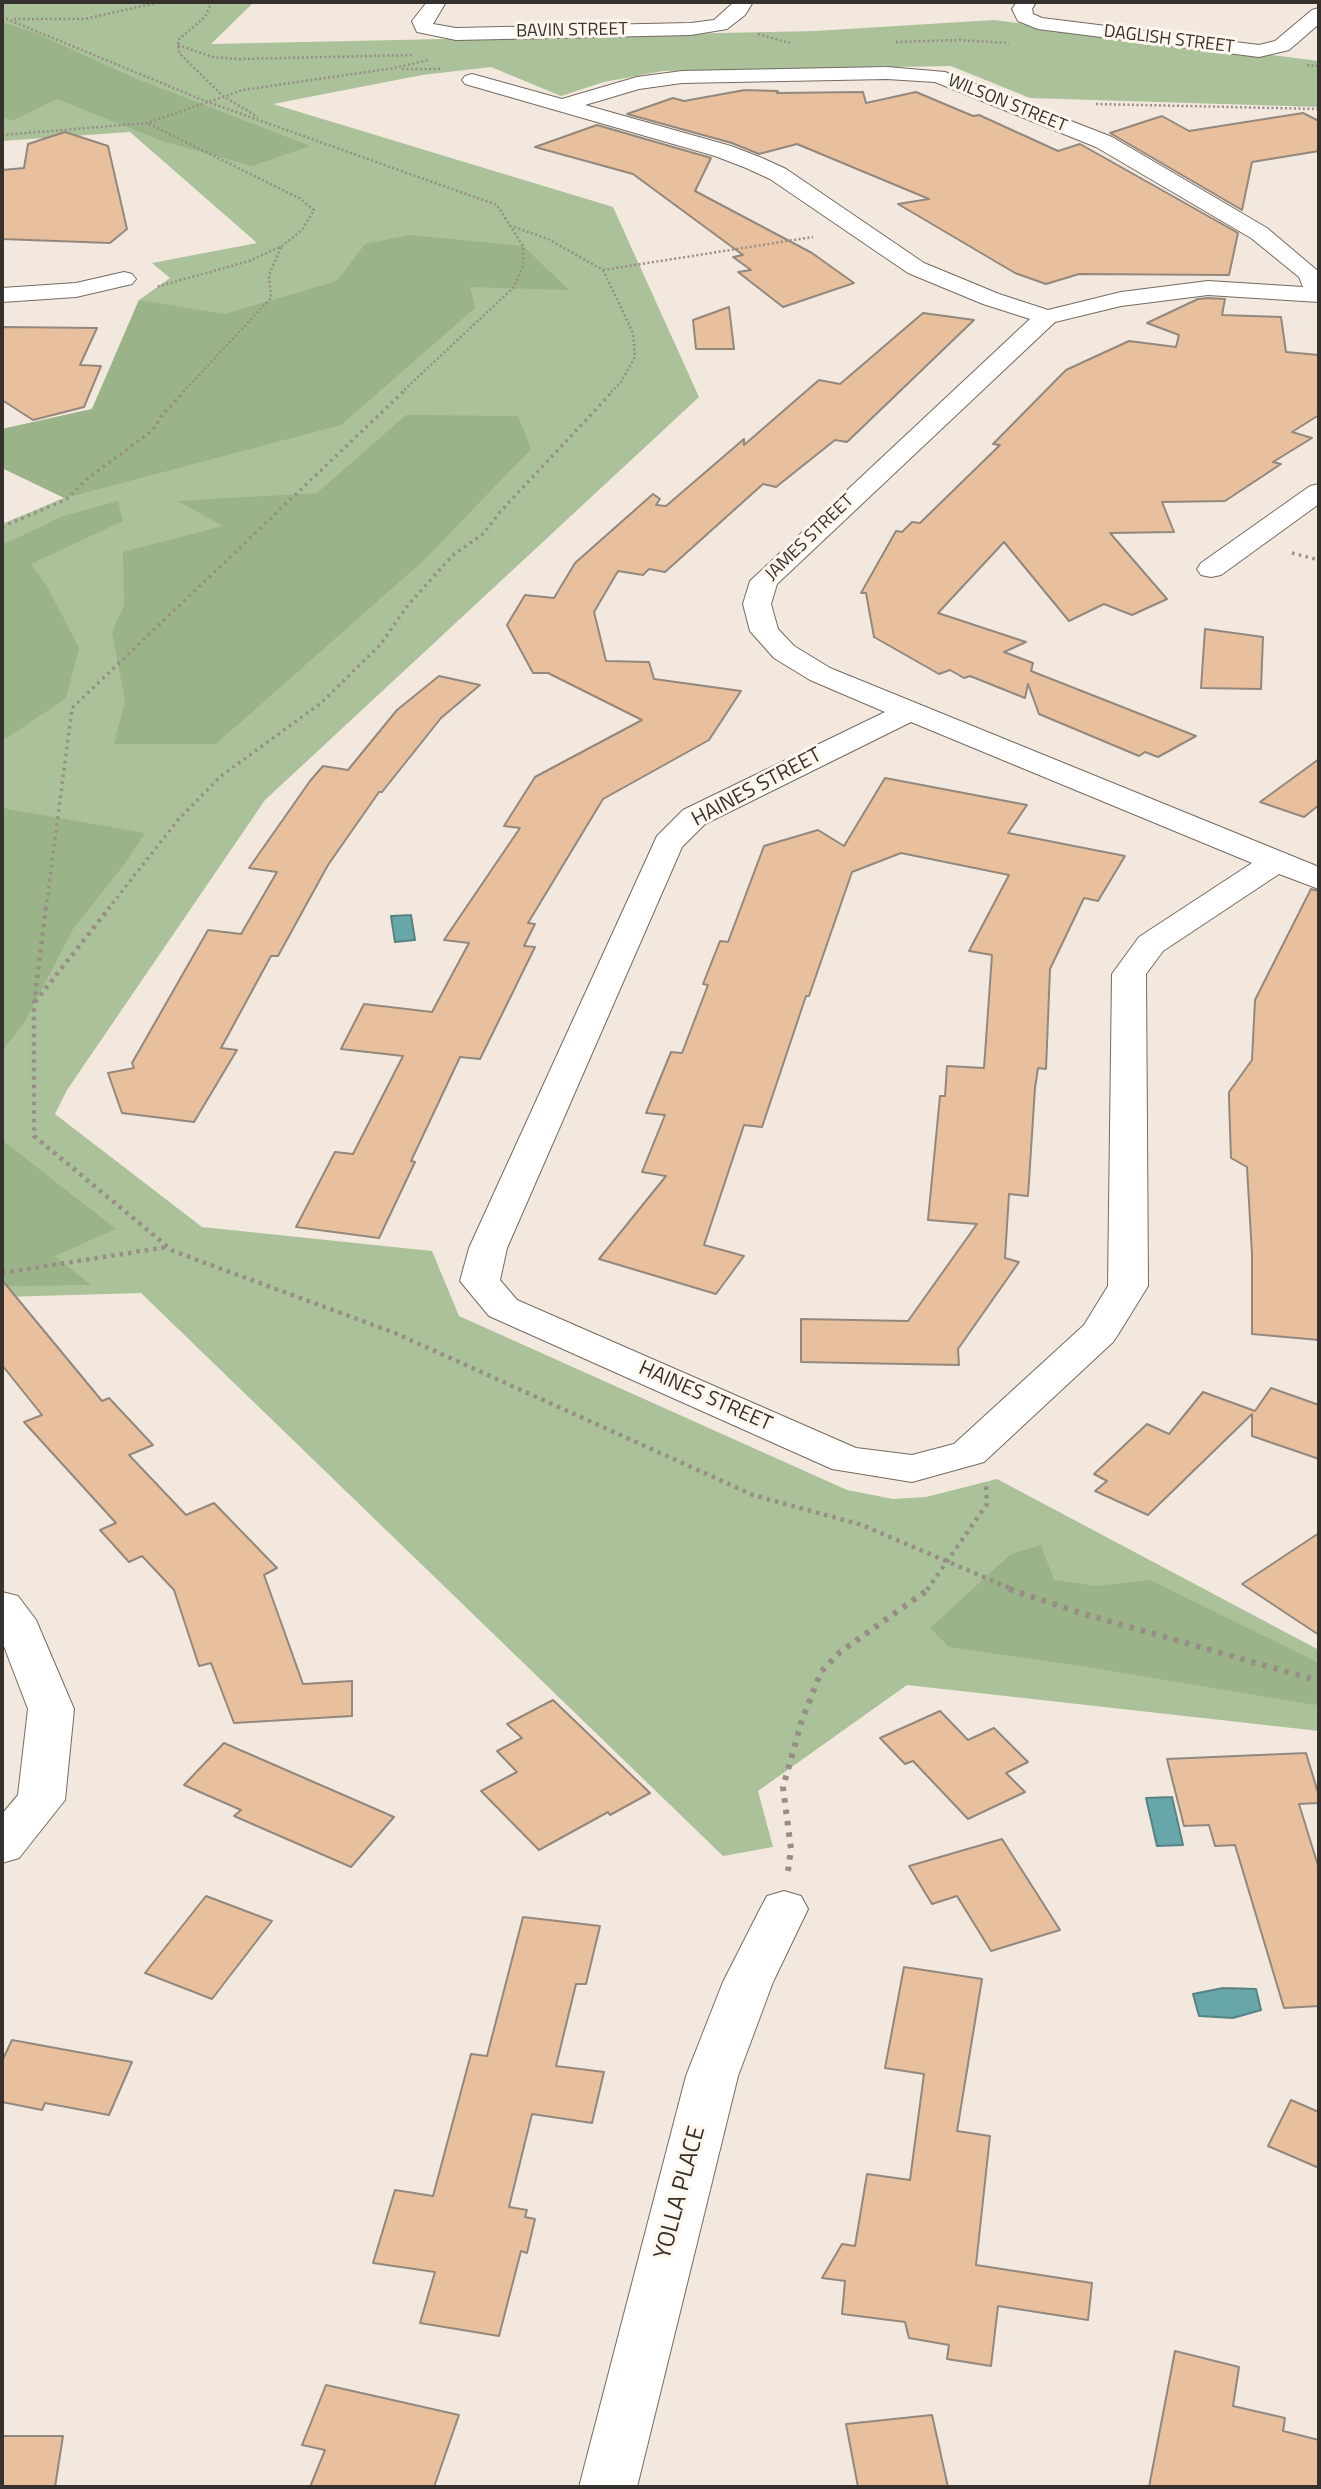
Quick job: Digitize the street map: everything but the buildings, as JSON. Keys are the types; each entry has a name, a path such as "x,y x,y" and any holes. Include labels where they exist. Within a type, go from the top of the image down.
{"street":[{"name":"BAVIN STREET","path":"437,2 422,21 424,27 456,34 691,29 720,25 738,11 743,2"},
{"name":"DAGLISH STREET","path":"1027,2 1022,9 1026,17 1038,23 1259,51 1282,46 1319,13"},
{"name":"WILSON STREET","path":"561,106 638,83 681,77 887,73 938,76 1104,142 1259,233 1309,274 1319,295"},
{"path":"472,80 723,151 754,163 778,174 916,268 991,299 1047,317"},
{"path":"2,295 76,290 124,279"},
{"name":"JAMES STREET","path":"1319,295 1208,288 1121,299 1047,317 764,581 757,604 764,631 784,652 820,674 1319,879"},
{"path":"1211,569 1319,492"},
{"name":"HAINES STREET","path":"910,711 694,817 668,843 488,1248 480,1281 503,1308 847,1460 912,1469 968,1453 1099,1333 1128,1286 1129,974 1150,944 1276,862"},
{"path":"2,1607 20,1631 51,1709 41,1800 2,1846"},
{"name":"YOLLA PLACE","path":"608,2487 664,2256 712,2076 748,1982 785,1909"}],"path":[{"path":"10,19 84,19 161,2"},
{"path":"212,2 205,17 178,40 179,53 223,96 265,121"},
{"path":"2,16 205,101 497,205 513,226 523,246 523,266 514,287 72,708 34,1004 34,1136 173,1251 395,1333 753,1495 862,1525 992,1584 1081,1613 1319,1681"},
{"path":"178,45 213,57 240,59 417,55"},
{"path":"1091,104 1319,109"},
{"path":"148,123 309,204 314,210 291,241 282,246 249,261 156,286"},
{"path":"34,1004 187,811 221,776 321,702 380,645 408,605 453,555 483,534 500,512 621,382 635,357 633,333 603,270 548,239 513,226"},
{"path":"603,270 860,230"},
{"path":"2,527 67,499 87,479 153,430 162,415 271,298 269,275 282,246"},
{"path":"2,1273 168,1247"},
{"path":"785,1909 791,1849 783,1787 802,1720 821,1672 840,1652 930,1588 987,1504 988,1489 954,1457"}],"green space":[{"path":"2,2 254,2 211,44 815,31 994,20 1319,61 1319,107 1030,98 951,66 663,71 604,82 561,96 491,67 422,75 273,104 613,207 699,397 265,800 67,1090 55,1114 202,1227 432,1251 459,1316 847,1490 893,1499 926,1497 997,1479 1319,1650 1319,1731 907,1685 758,1791 773,1847 723,1856 141,1293 2,1297 2,524 64,498 2,468 2,429 92,409 139,300 170,278 152,263 257,243 130,132 2,141"},
{"path":"2,22 33,32 137,79 310,146 252,166 162,141 57,99 11,121 2,116"},
{"path":"410,235 523,246 569,290 470,287 475,308 341,425 65,498 2,468 2,429 92,409 139,300 225,314 337,281 365,244"},
{"path":"406,415 518,416 531,449 424,560 216,744 114,744 125,701 112,632 124,605 123,552 223,526 178,501 317,493"},
{"path":"118,501 123,521 31,564 48,588 79,648 66,698 7,738 2,738 2,545 63,516"},
{"path":"2,808 145,833 126,862 73,929 24,1023 2,1051"},
{"path":"2,1140 116,1229 55,1256 91,1285 2,1286"},
{"path":"1041,1545 1054,1580 1096,1586 1150,1580 1319,1663 1319,1695 1316,1705 949,1647 930,1628 1011,1554"}],"water":[{"path":"411,915 415,940 395,942 391,916"},
{"path":"1172,1797 1183,1845 1157,1846 1146,1798"},
{"path":"1223,1988 1256,1989 1261,2010 1233,2018 1199,2016 1193,1994"}]}
